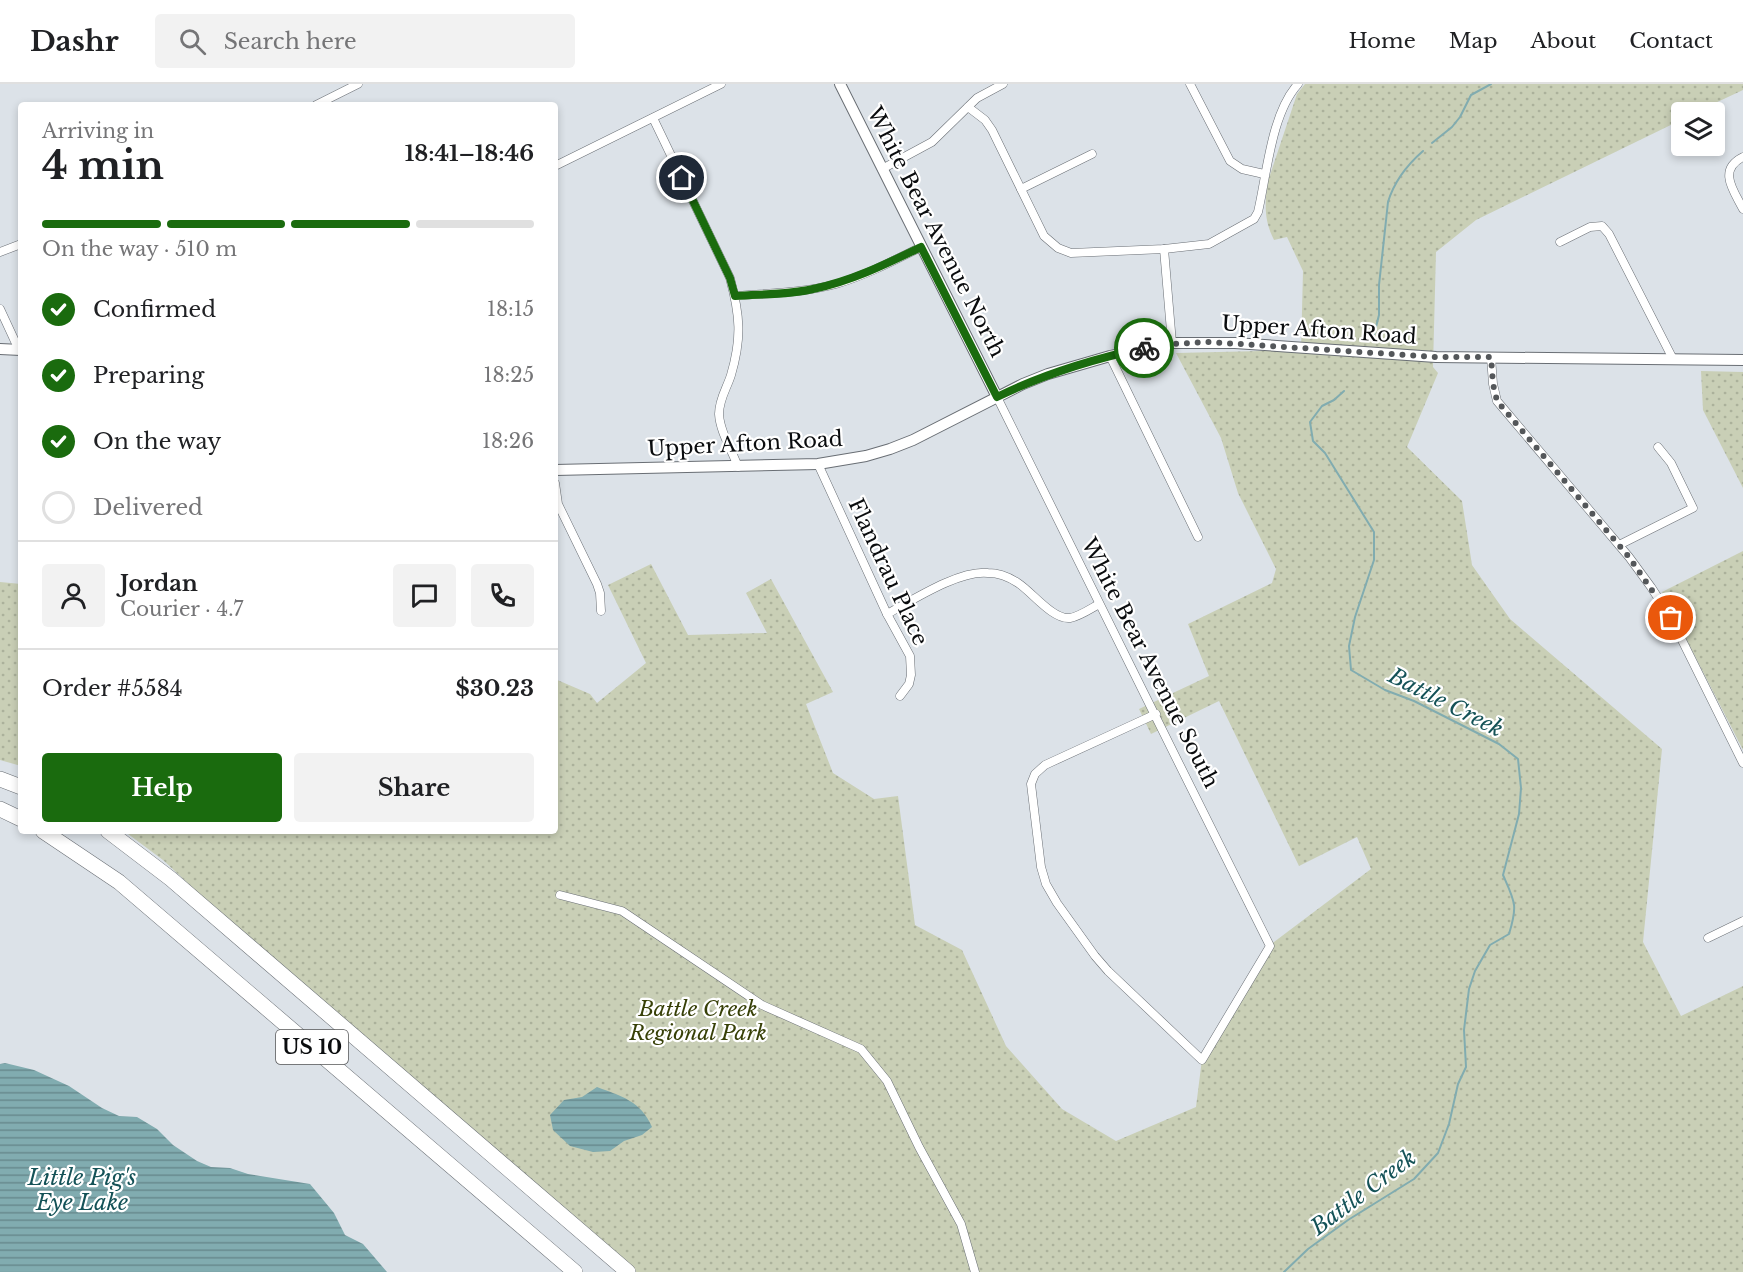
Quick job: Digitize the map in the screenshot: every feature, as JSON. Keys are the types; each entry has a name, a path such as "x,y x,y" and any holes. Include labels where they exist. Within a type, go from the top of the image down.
{"highway":[{"path":"0,779 18,786"},
{"path":"0,809 18,818"},
{"name":"US 10","path":"47,834 118,882 574,1272"},
{"name":"US 10","path":"112,834 171,879 628,1272"}],"street":[{"path":"322,102 358,84"},
{"path":"558,165 721,84"},
{"name":"White Bear Avenue North","path":"840,84 997,397"},
{"path":"882,169 933,142 976,98 1003,84"},
{"path":"1190,84 1230,161 1242,169 1264,174"},
{"path":"968,107 992,130 1044,236 1058,248 1071,253 1164,249 1209,244 1249,223 1258,212 1264,174 1277,127 1287,100 1298,84"},
{"path":"652,118 730,278 735,296 739,314 736,354 719,411 723,432 738,467"},
{"path":"1022,189 1092,154"},
{"path":"1743,157 1733,164 1728,175 1743,209"},
{"path":"1560,242 1590,227 1602,226 1609,234 1673,359"},
{"path":"0,252 18,245"},
{"path":"735,296 786,293 835,284 856,278 921,247"},
{"path":"1164,249 1172,344"},
{"path":"0,309 18,346"},
{"name":"Upper Afton Road","path":"558,470 818,464 858,458 913,440 1047,374 1110,356 1172,344 1209,342 1436,357 1743,360"},
{"path":"0,349 18,350"},
{"path":"1110,356 1198,537"},
{"path":"1491,357 1497,401 1619,545 1651,587 1671,618 1743,763"},
{"name":"White Bear Avenue South","path":"997,397 1099,604 1155,714 1270,946 1202,1060 1095,956 1056,903 1046,884 1041,867 1031,784 1035,774 1045,765 1155,714"},
{"path":"1619,545 1693,508 1671,463 1658,447"},
{"name":"Flandrau Place","path":"818,464 887,614 908,653 912,666 909,684 900,696"},
{"path":"558,504 597,584 602,611"},
{"path":"887,614 957,578 978,573 1000,574 1017,582 1053,613 1065,618 1076,616 1099,604"},
{"path":"560,895 622,911 762,1005 861,1049 887,1082 961,1224 975,1272"},
{"path":"1708,938 1743,921"}],"green space":[{"name":"Battle Creek Regional Park","path":"1305,84 1743,84 1743,90 1717,102 1671,102 1671,125 1476,220 1436,252 1433,367 1438,373 1407,447 1462,501 1472,565 1510,619 1662,749 1643,942 1681,1016 1743,986 1743,1272 621,1272 361,1045 163,860 128,834 558,834 558,680 590,694 597,703 646,663 608,585 651,564 688,635 767,633 746,593 771,579 833,692 806,704 833,773 874,799 898,796 915,925 962,950 1006,1046 1062,1109 1116,1141 1196,1107 1202,1059 1270,945 1371,869 1357,837 1299,866 1219,701 1151,734 1139,709 1209,676 1188,624 1272,583 1276,569 1238,493 1221,438 1176,353 1301,350 1303,271 1287,237 1274,240 1268,226 1267,184 1297,94"},
{"path":"1701,371 1743,372 1743,488 1703,410"},
{"path":"1743,551 1743,750 1662,592"},
{"path":"0,582 18,584 18,765 0,760"}],"water":[{"name":"Little Pig's Eye Lake","path":"5,1063 34,1070 69,1086 102,1108 119,1116 137,1117 157,1129 173,1145 197,1161 211,1167 230,1168 248,1174 310,1184 334,1213 345,1235 363,1244 387,1272 0,1272 0,1064"},
{"path":"597,1087 636,1105 652,1127 642,1135 624,1141 610,1151 593,1152 570,1146 553,1130 550,1115 564,1100 582,1097"}],"waterway":[{"name":"Battle Creek","path":"1432,143 1452,127 1471,95 1491,84"},
{"name":"Battle Creek","path":"1374,335 1379,315 1379,285 1388,202 1402,174 1423,151"},
{"name":"Battle Creek","path":"1284,1272 1308,1249 1348,1220 1414,1179 1438,1153 1449,1124 1458,1084 1466,1067 1464,1030 1469,989 1475,971 1490,945 1509,934 1514,916 1513,898 1503,875 1519,814 1521,788 1518,759 1499,744 1414,701 1385,690 1351,670 1349,646 1355,617 1374,560 1374,532 1325,453 1313,441 1310,422 1322,406 1334,400 1344,391"}],"way so far":[{"path":"1144,348 1209,342 1436,357 1491,357 1497,401 1629,557 1671,618"}],"route":[{"path":"682,178 730,278 735,296 811,290 835,284 856,278 921,247 997,397 1047,374 1144,348"}]}
